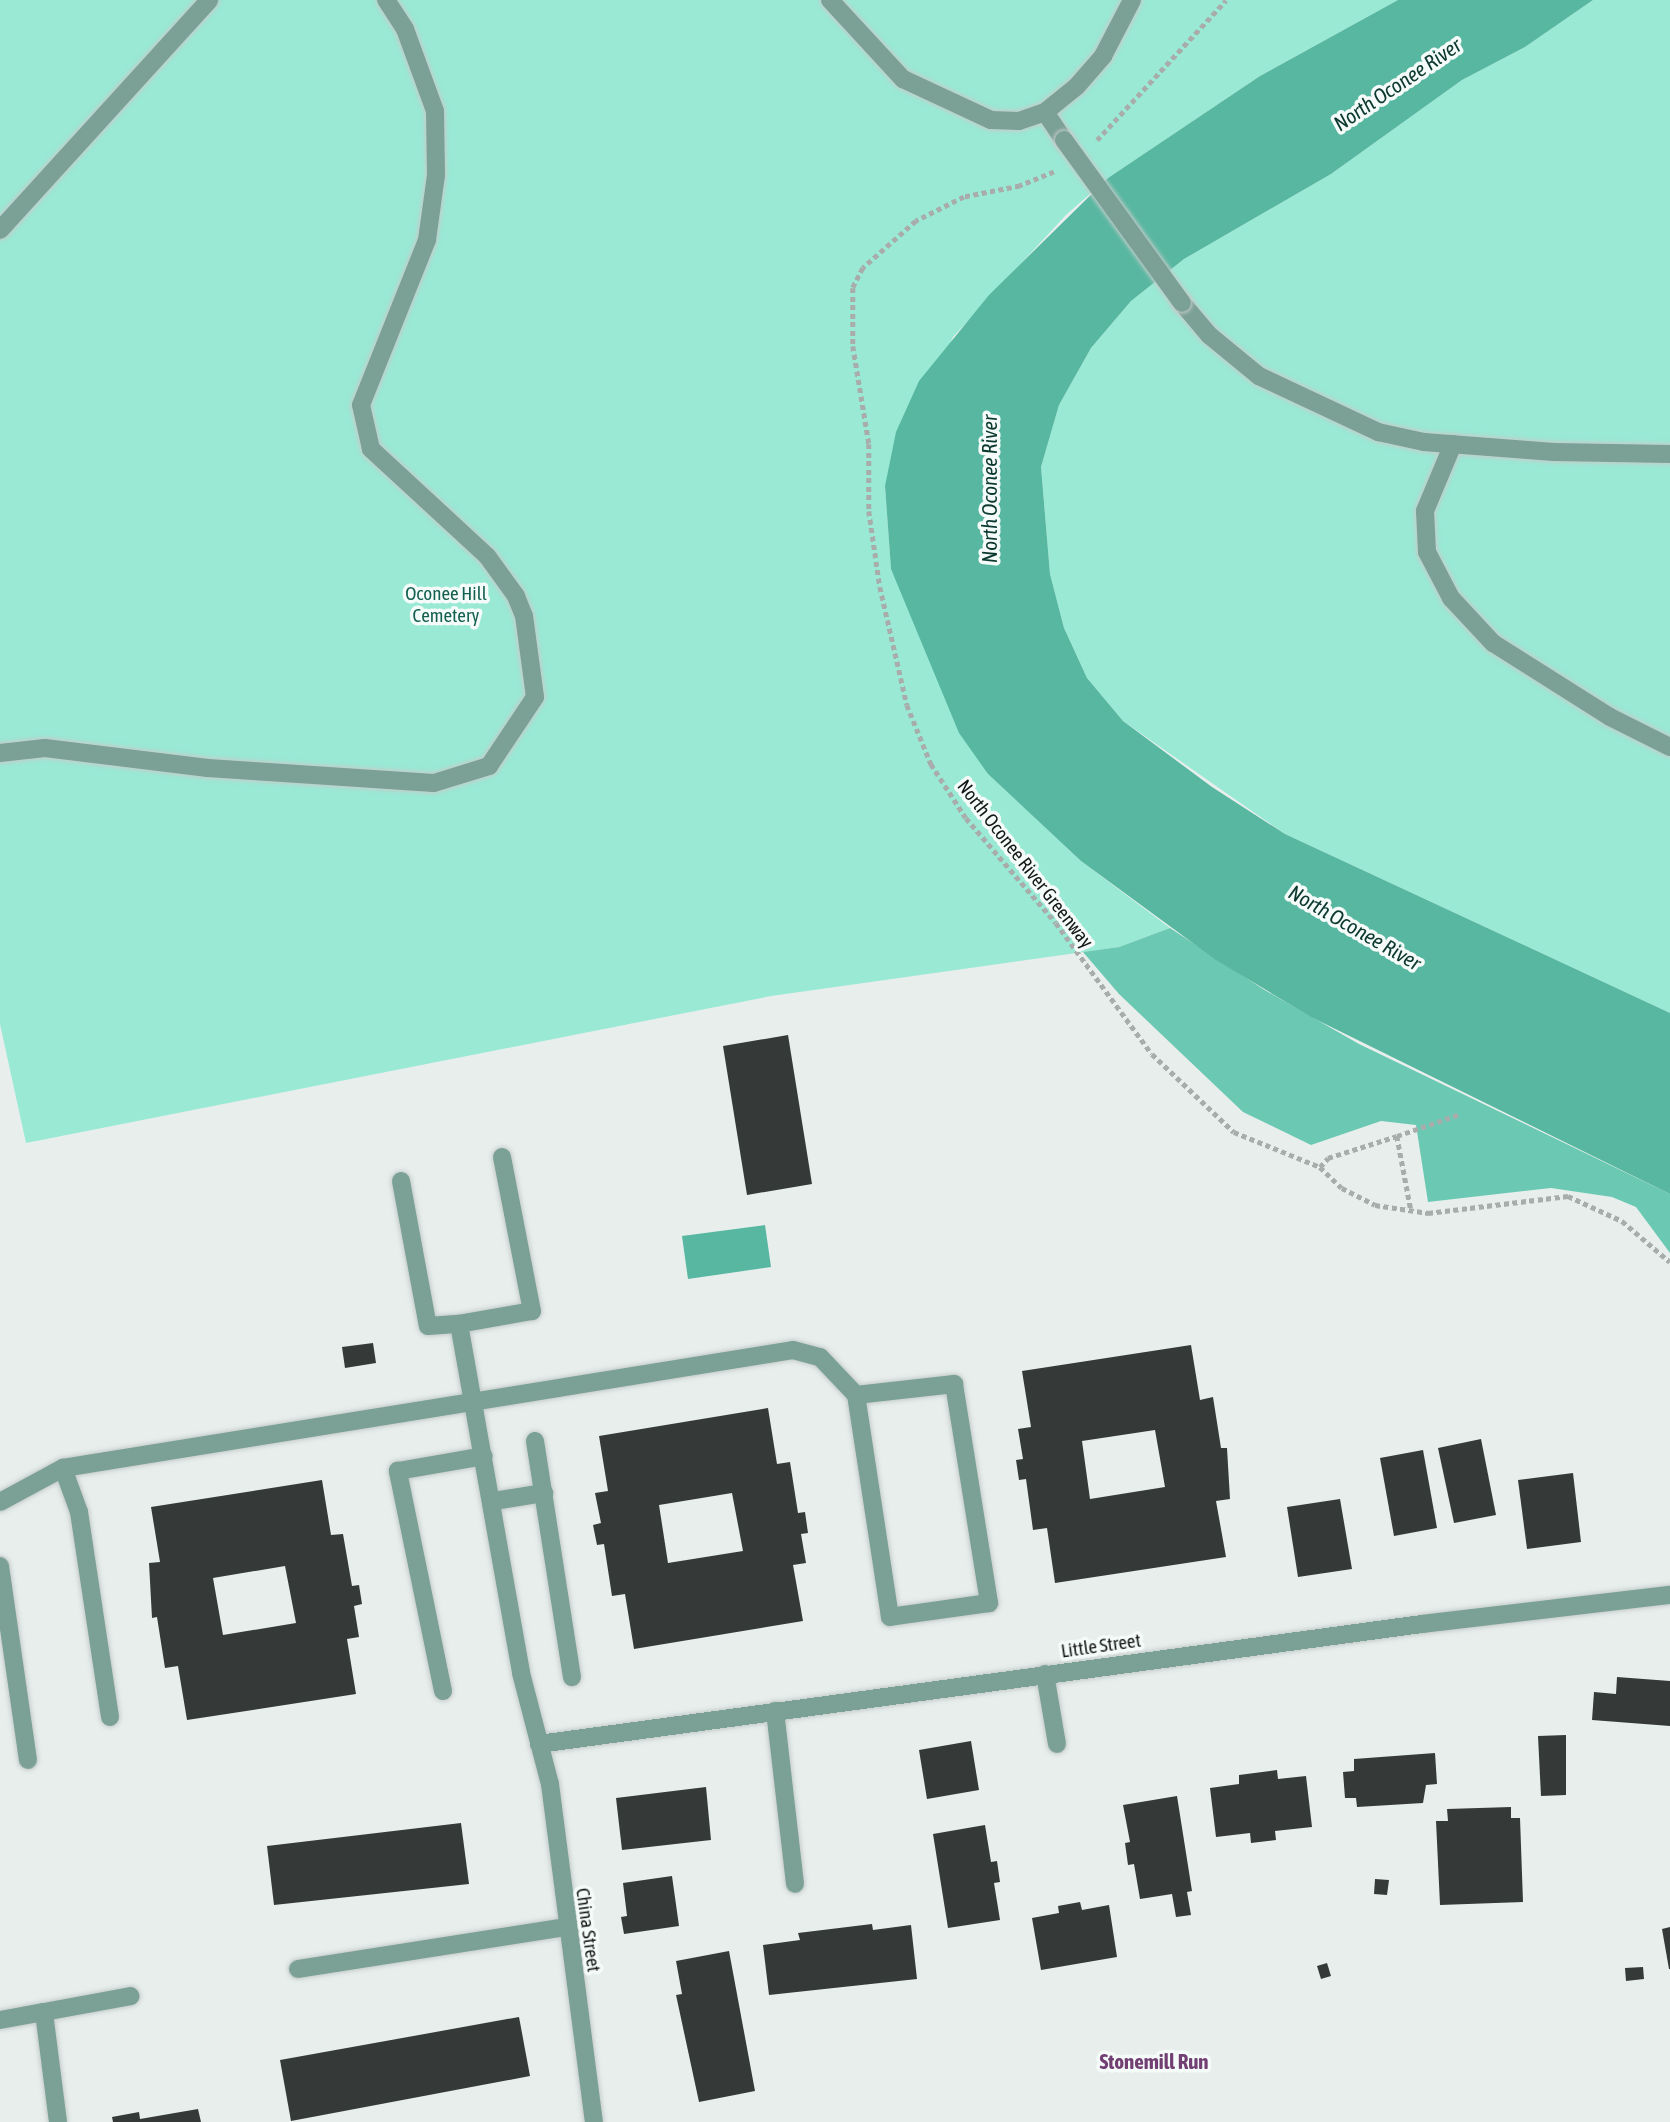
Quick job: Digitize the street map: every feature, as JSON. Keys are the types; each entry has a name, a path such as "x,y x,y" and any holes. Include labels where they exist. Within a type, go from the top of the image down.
{"street":[{"path":"0,230 209,0"},
{"path":"0,754 45,748 208,768 434,783 489,766 535,697 524,617 516,596 487,556 370,449 361,405 427,240 436,175 435,111 405,29 386,0"},
{"path":"830,0 903,79 941,100 991,120 1019,121 1045,112 1077,86 1102,55 1132,0"},
{"path":"1045,112 1182,303 1234,358 1285,390 1378,432 1453,444 1670,454"},
{"path":"1453,444 1426,511 1427,552 1451,598 1493,643 1610,717 1670,747"},
{"path":"401,1181 428,1326 459,1324 532,1311 502,1157"},
{"name":"China Street","path":"459,1324 472,1405 494,1501 521,1673 550,1784 566,1927 594,2122"},
{"path":"0,1502 62,1468 472,1405 793,1350 820,1357 856,1395 890,1617 989,1603 954,1384 856,1395"},
{"path":"535,1441 572,1677"},
{"path":"443,1690 398,1471 484,1456"},
{"path":"62,1468 79,1512 110,1717"},
{"path":"494,1501 544,1493"},
{"path":"0,1566 28,1760"},
{"name":"Little Street","path":"539,1744 1045,1674 1670,1595"},
{"path":"1045,1674 1057,1744"},
{"path":"775,1711 795,1884"},
{"path":"299,1969 566,1927"},
{"path":"0,2020 131,1996"},
{"path":"44,2012 58,2122"}],"path":[{"path":"1116,121 1226,0"},
{"name":"North Oconee River Greenway","path":"1052,173 1020,187 964,197 916,221 863,268 853,288 850,318 869,444 869,511 907,705 931,765 966,818 1056,923 1152,1054 1234,1132 1320,1167 1342,1188 1375,1205 1428,1213 1568,1196 1622,1221 1670,1262"},
{"path":"1320,1167 1328,1158 1460,1114"},
{"path":"1397,1136 1411,1211"}],"green space":[{"name":"Oconee Hill Cemetery","path":"0,0 1398,0 1260,76 1108,178 1066,215 953,337 885,486 891,569 988,774 1081,861 1170,928 1119,947 771,996 26,1143 0,1024"},
{"path":"1593,0 1670,0 1670,1013 1285,834 1123,721 1087,678 1064,628 1050,574 1041,467 1059,405 1091,348 1131,301 1184,259 1331,174 1462,80 1525,47"}],"shaded area":[{"path":"1170,928 1263,989 1359,1044 1670,1194 1670,1253 1636,1207 1612,1197 1551,1188 1428,1202 1416,1125 1381,1121 1311,1145 1243,1112 1119,994 1083,952 1119,947"}],"water":[{"name":"North Oconee River","path":"1398,0 1593,0 1525,47 1462,80 1331,174 1184,259 1131,301 1091,348 1059,405 1041,467 1050,574 1064,628 1087,678 1123,721 1212,787 1285,834 1670,1013 1670,1194 1311,1017 1216,960 1081,861 988,774 959,733 891,569 885,486 896,432 919,381 989,295 1108,178 1260,76"},
{"path":"765,1225 771,1267 688,1279 682,1236"}],"building":[{"path":"788,1035 812,1184 747,1195 723,1046"},
{"path":"373,1343 376,1363 345,1368 342,1347"},
{"path":"1191,1345 1200,1400 1213,1397 1221,1448 1227,1448 1230,1499 1216,1501 1226,1557 1055,1583 1047,1528 1033,1530 1026,1479 1019,1480 1016,1460 1023,1459 1018,1429 1031,1427 1022,1371","holes":["1155,1430 1165,1487 1090,1499 1082,1441"]},
{"path":"768,1408 777,1464 790,1462 798,1513 805,1512 808,1533 801,1534 806,1563 793,1565 803,1621 634,1649 625,1594 612,1596 604,1544 597,1545 593,1525 601,1523 595,1493 608,1491 599,1436","holes":["732,1493 743,1551 668,1563 659,1505"]},
{"path":"1481,1439 1496,1515 1454,1523 1438,1448"},
{"path":"1423,1450 1437,1528 1394,1536 1380,1458"},
{"path":"1573,1473 1581,1542 1527,1549 1518,1480"},
{"path":"322,1480 331,1535 343,1534 352,1586 359,1585 362,1604 354,1606 359,1637 347,1639 356,1694 187,1720 178,1666 165,1668 157,1617 152,1618 149,1563 160,1562 151,1507","holes":["285,1566 296,1623 223,1635 213,1578"]},
{"path":"1340,1499 1352,1569 1298,1577 1287,1507"},
{"path":"1617,1677 1670,1681 1670,1726 1592,1720 1594,1692 1616,1694"},
{"path":"1566,1735 1566,1795 1541,1796 1538,1736"},
{"path":"971,1741 979,1790 927,1799 919,1750"},
{"path":"1435,1753 1437,1784 1426,1785 1423,1803 1357,1807 1356,1798 1345,1798 1343,1772 1354,1771 1354,1759"},
{"path":"1277,1770 1278,1779 1306,1776 1312,1827 1275,1831 1276,1840 1251,1843 1250,1833 1216,1837 1210,1788 1239,1784 1239,1775"},
{"path":"706,1787 711,1840 622,1850 616,1798"},
{"path":"1177,1796 1192,1891 1187,1892 1191,1915 1176,1917 1172,1894 1140,1899 1134,1864 1128,1865 1125,1843 1130,1842 1123,1805"},
{"path":"1511,1807 1511,1818 1520,1818 1523,1902 1440,1905 1436,1821 1448,1821 1447,1809"},
{"path":"461,1823 469,1884 274,1905 267,1846"},
{"path":"985,1825 991,1862 997,1861 1000,1882 994,1883 1000,1920 948,1928 933,1834"},
{"path":"672,1876 679,1926 624,1934 621,1917 627,1916 623,1883"},
{"path":"1375,1879 1389,1880 1387,1895 1374,1894"},
{"path":"1080,1902 1082,1910 1109,1905 1117,1957 1041,1970 1032,1918 1059,1913 1058,1906"},
{"path":"872,1924 873,1930 911,1925 917,1979 769,1995 763,1945 800,1940 798,1933"},
{"path":"1670,1927 1670,1969 1669,1969 1662,1929"},
{"path":"729,1951 755,2091 699,2102 676,1995 682,1994 676,1961"},
{"path":"1327,1963 1331,1976 1321,1979 1317,1966"},
{"path":"1643,1967 1644,1979 1626,1981 1625,1968"},
{"path":"519,2017 530,2076 291,2121 280,2060"},
{"path":"198,2109 201,2122 113,2122 112,2117 139,2112 140,2119"}],"district":[{"name":"Stonemill Run","path":"1154,2061"}]}
